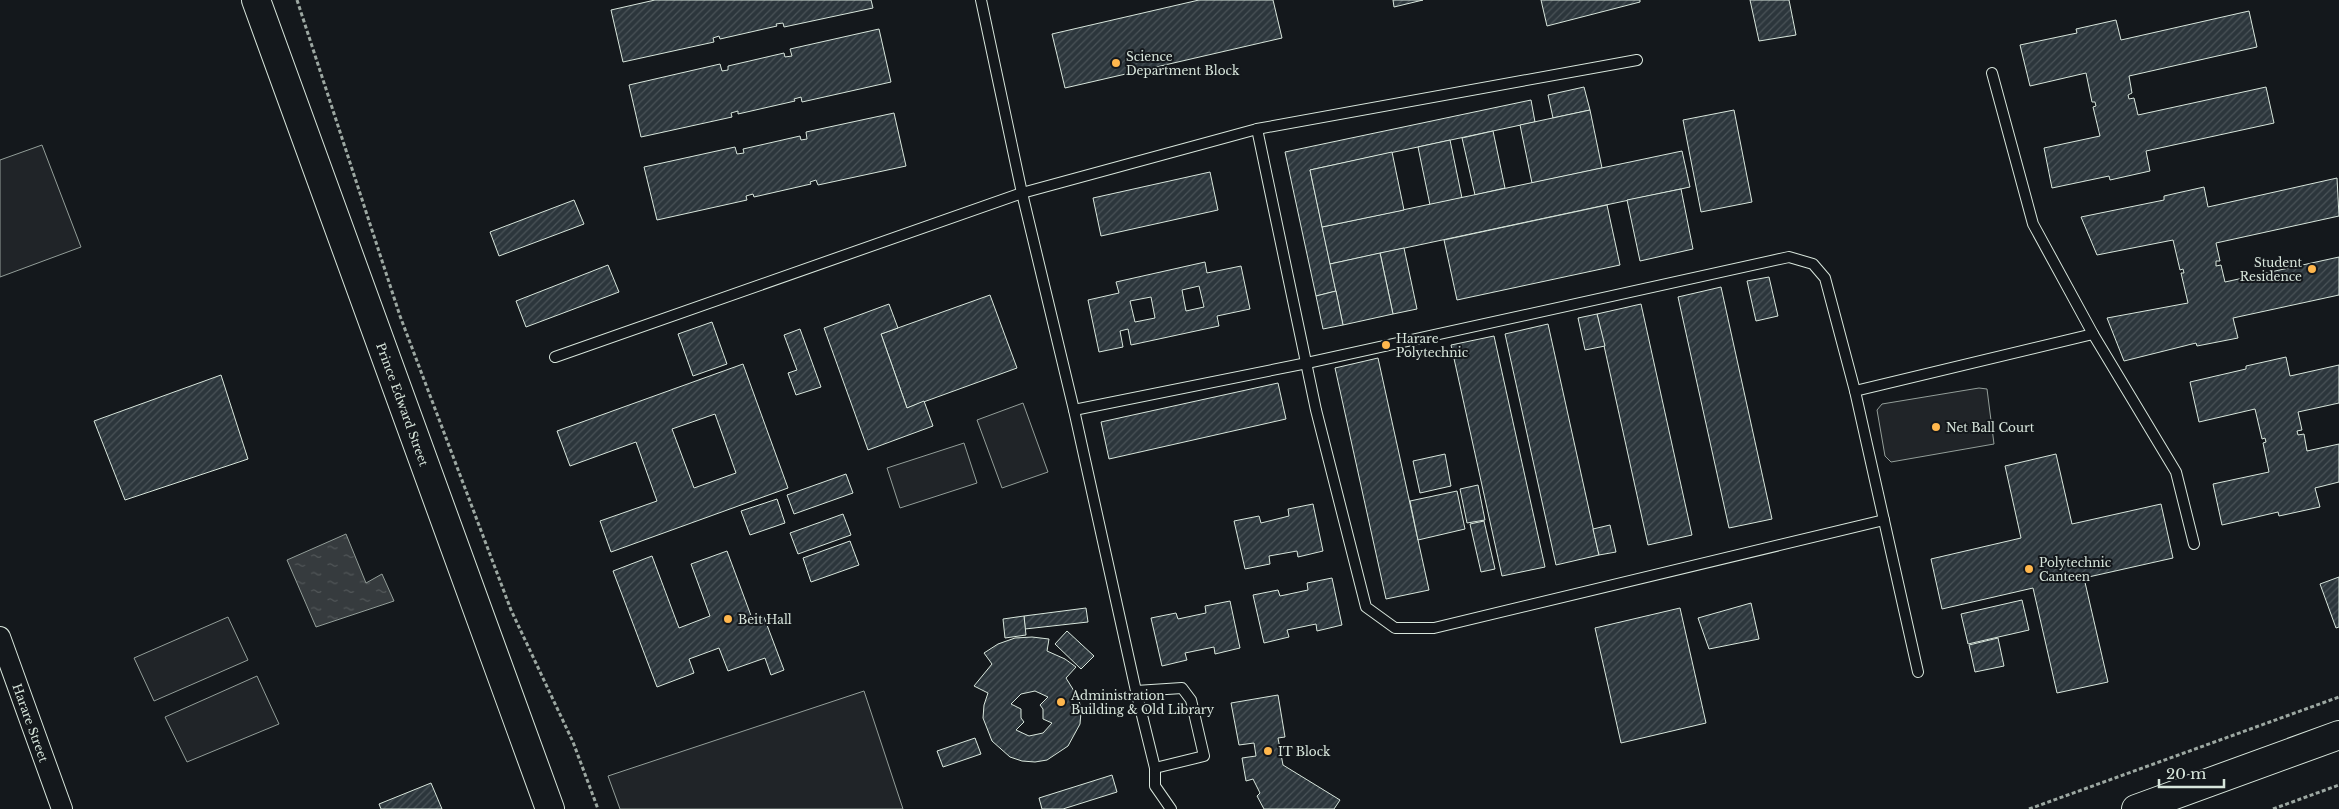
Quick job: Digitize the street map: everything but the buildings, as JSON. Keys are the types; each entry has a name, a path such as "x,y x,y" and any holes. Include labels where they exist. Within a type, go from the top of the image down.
{"main road":[{"name":"Prince Edward Street","path":"256,0 550,809"},
{"path":"2136,809 2339,735"}],"street":[{"name":"Harare Street","path":"0,638 62,809"}],"lane":[{"path":"981,0 1022,193 1074,410 1136,691 1155,768 1155,786 1171,809"},
{"path":"555,357 1022,193 1257,130 1638,60"},
{"path":"1992,73 2033,224 2093,334 2176,472 2194,544"},
{"path":"1257,130 1316,410 1366,606 1395,628 1434,628 1884,520"},
{"path":"1074,410 1307,363 1789,257 1813,264 1825,278 1855,391 1918,672"},
{"path":"1855,391 2093,334"},
{"path":"1136,691 1182,688 1191,700 1204,756 1155,768"}],"path":[{"path":"297,0 414,352 511,610 573,742 598,809"},
{"path":"2029,809 2339,697"},
{"path":"2272,809 2339,785"}],"shaded area":[{"path":"42,145 81,247 0,277 0,160"},
{"name":"Net Ball Court","path":"1979,388 1987,389 1994,444 1891,462 1885,456 1877,410 1882,404"},
{"path":"1023,403 1048,472 1002,488 977,420"},
{"path":"964,443 977,483 900,508 887,468"},
{"path":"228,617 248,660 154,701 134,658"},
{"path":"257,676 279,724 187,762 165,717"},
{"path":"864,691 903,809 620,809 608,776"}],"water":[{"path":"346,534 366,583 382,574 394,601 316,627 287,560"}],"place":[{"name":"Science Department Block","path":"1116,63"},
{"name":"Student Residence","path":"2312,269"},
{"name":"Harare Polytechnic","path":"1386,345"},
{"name":"Net Ball Court","path":"1936,427"},
{"name":"Polytechnic Canteen","path":"2029,569"},
{"name":"Beit Hall","path":"728,619"},
{"name":"Administration Building & Old Library","path":"1061,702"},
{"name":"IT Block","path":"1268,751"}]}
